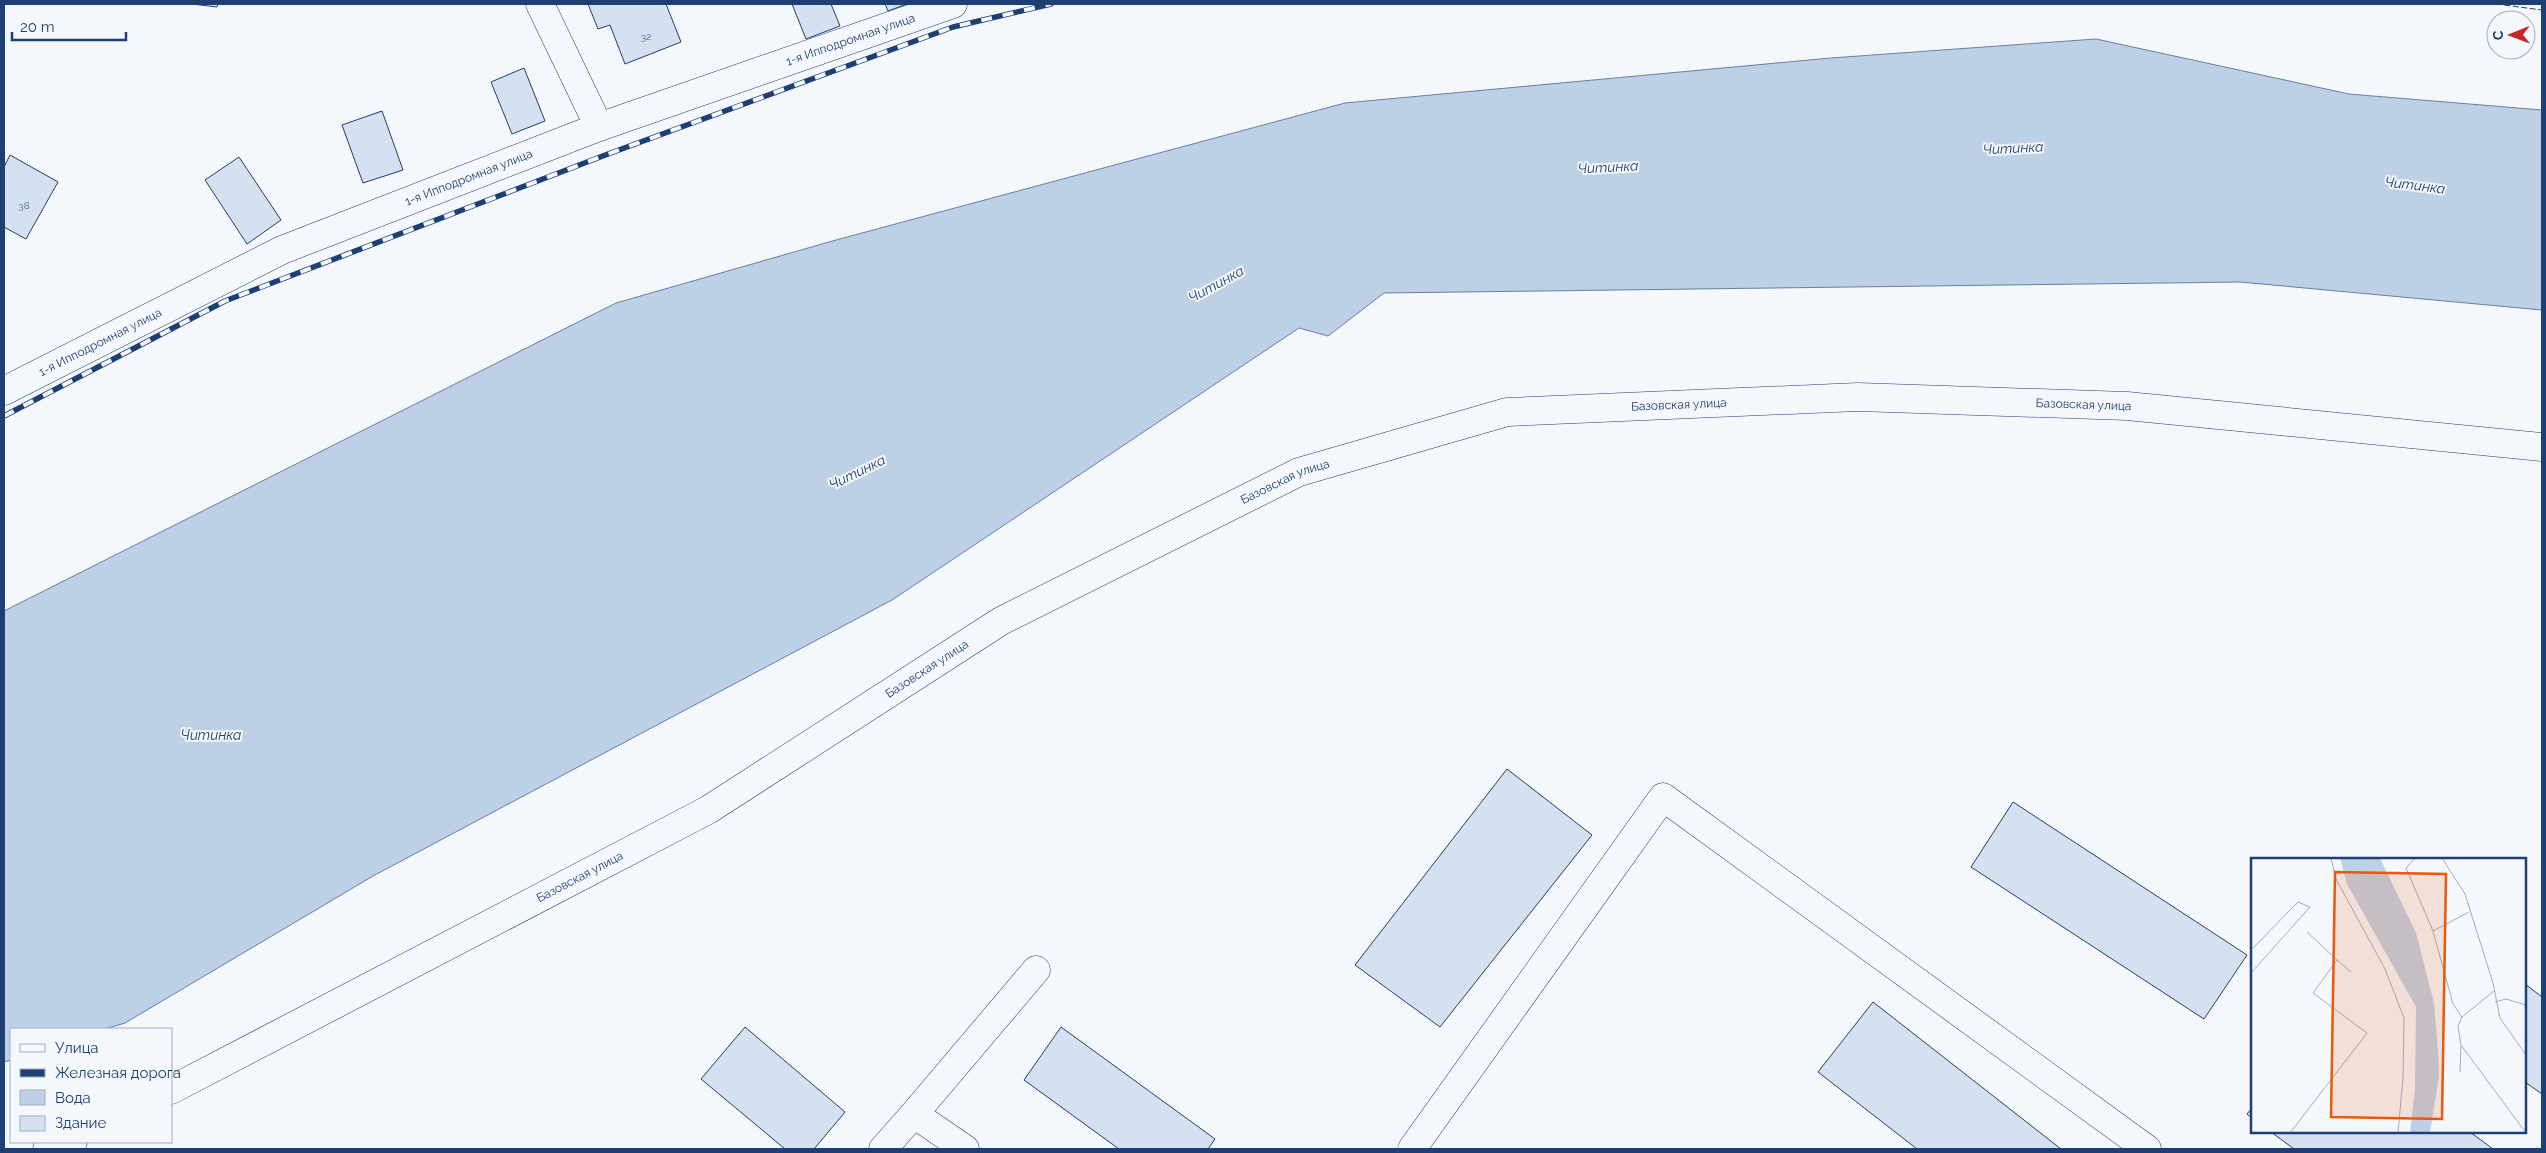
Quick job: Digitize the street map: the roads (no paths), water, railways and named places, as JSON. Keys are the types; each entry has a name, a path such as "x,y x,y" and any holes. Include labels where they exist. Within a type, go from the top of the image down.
{"street":[{"path":"540,4 599,127"},
{"name":"1-я Ипподромная улица","path":"4,391 282,250 599,127 953,4"},
{"name":"Базовская улица","path":"172,1089 708,810 1001,621 1299,472 1507,412 1858,397 2127,406 2542,447"},
{"path":"1412,1149 1663,797 2147,1149"},
{"path":"883,1149 1036,970"},
{"path":"914,1114 965,1149"},
{"path":"47,1149 69,1143"}],"water":[{"name":"Читинка","path":"2096,39 2349,94 2542,110 2542,310 2240,282 1384,293 1328,336 1299,328 892,600 373,876 125,1023 108,1028 10,1028 10,1060 4,1062 4,611 616,303 836,240 1345,103 1831,58"}],"railway":[{"path":"4,416 225,301 608,154 953,27 1051,4"}]}
